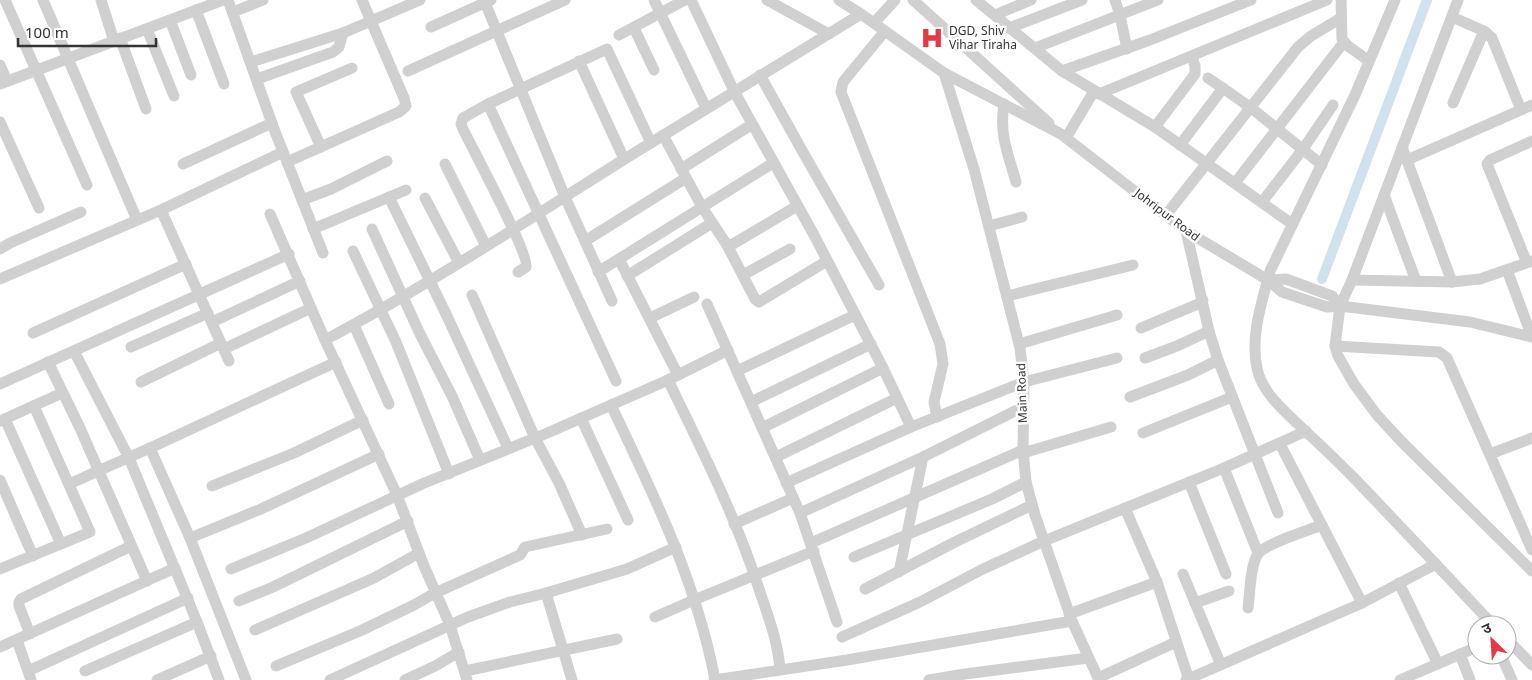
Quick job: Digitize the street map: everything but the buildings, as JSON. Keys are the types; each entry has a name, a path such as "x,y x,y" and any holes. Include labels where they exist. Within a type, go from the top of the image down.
{"street":[{"path":"5,0 88,185"},
{"path":"43,0 69,57 137,220"},
{"path":"0,65 4,82 223,0"},
{"path":"228,0 272,123 323,253"},
{"path":"233,12 263,0"},
{"path":"0,279 285,157 321,147 399,112 406,106 404,98 362,0"},
{"path":"251,62 343,33 420,0"},
{"path":"408,71 565,0"},
{"path":"654,0 706,108"},
{"path":"619,35 685,0"},
{"path":"692,0 734,91 856,315 911,427"},
{"path":"767,0 829,34"},
{"name":"Johripur Road","path":"838,0 886,31 944,73 1063,136 1186,231 1268,280 1282,292 1329,302"},
{"path":"874,24 895,0"},
{"path":"913,0 1063,136 1094,95 1192,57 1327,0"},
{"path":"976,0 1094,95 1155,127 1292,224"},
{"path":"995,16 1031,0"},
{"path":"1009,28 1082,0"},
{"path":"1115,0 1127,49"},
{"path":"1035,48 1158,0"},
{"path":"1062,71 1127,49 1251,0"},
{"path":"1341,0 1344,42 1369,61"},
{"path":"1395,0 1322,165 1274,264 1262,296 1254,351 1257,370 1276,403 1353,477 1484,615"},
{"path":"1458,0 1352,280 1340,306 1335,346 1338,356 1354,384 1377,415 1532,571"},
{"path":"105,1 117,39 146,109"},
{"path":"431,27 486,1 519,89 584,241 612,301"},
{"path":"196,10 224,84"},
{"path":"325,340 459,263 706,108 861,14"},
{"path":"1452,17 1488,34 1494,43 1521,110"},
{"path":"1166,215 1298,47 1311,36 1341,18"},
{"path":"170,20 191,75"},
{"path":"634,28 654,70"},
{"path":"148,29 174,96"},
{"path":"886,31 843,82 841,92 940,344 943,364 934,402 937,416"},
{"path":"1453,103 1484,31"},
{"path":"257,79 333,52 339,47 343,33"},
{"path":"1234,183 1344,42"},
{"path":"518,272 527,264 461,124 463,118 488,104 604,49 609,50 651,143"},
{"path":"1155,127 1195,74 1192,57"},
{"path":"579,61 624,159"},
{"path":"321,147 296,92 352,68"},
{"name":"Main Road","path":"944,73 974,168 1019,344 1024,382 1023,451 1026,482 1032,505 1071,618 1098,679"},
{"path":"760,75 879,285"},
{"path":"1208,78 1250,108 1322,165"},
{"path":"1180,145 1223,88"},
{"path":"488,104 616,381"},
{"path":"1004,104 1001,120 1002,134 1016,182"},
{"path":"1407,160 1532,104"},
{"path":"1262,202 1303,149 1333,105"},
{"path":"0,122 39,208"},
{"path":"183,164 272,123"},
{"path":"584,241 684,174 752,125"},
{"path":"663,135 702,207 727,245 755,299 759,302 827,261"},
{"path":"1352,280 1452,282 1480,279 1530,262 1487,164 1490,160 1532,141"},
{"path":"1402,147 1452,282"},
{"path":"302,200 331,189 387,161"},
{"path":"598,272 773,163"},
{"path":"445,164 486,246"},
{"path":"313,229 406,190"},
{"path":"1384,195 1416,281"},
{"path":"389,198 430,280 508,448"},
{"path":"425,198 459,263"},
{"path":"727,245 732,244 797,206"},
{"path":"161,210 229,361"},
{"path":"0,249 81,212"},
{"path":"270,214 325,340 397,495 450,625 466,675 508,661 617,639"},
{"path":"989,226 1022,217"},
{"path":"627,276 712,223"},
{"path":"372,229 420,334 452,396 480,460"},
{"path":"1186,231 1209,331 1218,360 1278,513"},
{"path":"743,275 790,249"},
{"path":"353,251 396,342 449,474"},
{"path":"0,384 288,254"},
{"path":"619,259 650,318 755,574 777,644 780,670"},
{"path":"34,333 186,264"},
{"path":"1007,296 1133,264"},
{"path":"1507,270 1532,337"},
{"path":"1268,280 1286,279 1340,306 1470,322 1532,337"},
{"path":"131,347 300,282"},
{"path":"472,295 535,438 559,483 582,536"},
{"path":"650,318 694,297"},
{"path":"1141,328 1203,300"},
{"path":"707,304 800,513 837,622"},
{"path":"141,382 312,308"},
{"path":"737,371 856,315"},
{"path":"1019,344 1118,315"},
{"path":"354,325 389,404"},
{"path":"1145,358 1209,331"},
{"path":"751,402 871,344"},
{"path":"1335,346 1443,354 1450,362 1490,454 1528,531 1532,550"},
{"path":"231,569 306,538 397,495 581,418 728,350"},
{"path":"74,351 129,458 188,598 219,680"},
{"path":"786,483 911,427 1024,382 1118,358"},
{"path":"1130,397 1188,375 1218,360"},
{"path":"48,362 99,471 147,581"},
{"path":"69,484 336,362"},
{"path":"762,428 883,368"},
{"path":"61,544 3,420 62,393"},
{"path":"1143,433 1232,397"},
{"path":"776,457 897,398"},
{"path":"611,404 676,547 711,656 715,680 1071,618 1157,582"},
{"path":"0,570 90,532 34,406"},
{"path":"800,513 923,457 1023,407"},
{"path":"581,418 628,520"},
{"path":"212,486 294,453 363,420"},
{"path":"655,618 755,574 915,498 1023,451 1111,427"},
{"path":"842,637 920,602 983,569 1044,541 1224,468 1306,431"},
{"path":"1490,454 1532,438"},
{"path":"1280,444 1362,603"},
{"path":"150,448 190,538 246,680"},
{"path":"190,538 261,509 379,454"},
{"path":"898,572 923,457"},
{"path":"1224,468 1258,553"},
{"path":"0,480 33,556"},
{"path":"854,557 992,499 1026,482"},
{"path":"1189,482 1226,574"},
{"path":"734,524 793,498"},
{"path":"865,589 1032,505"},
{"path":"1125,508 1157,582 1188,680 1362,603 1436,564"},
{"path":"239,601 273,587 408,522"},
{"path":"1248,608 1255,560 1258,553 1274,544 1322,525"},
{"path":"276,666 368,627 436,593 520,555 525,547 607,530"},
{"path":"30,634 19,606 21,599 131,546"},
{"path":"330,680 450,625 510,602 627,569 676,547"},
{"path":"255,630 366,582 420,553"},
{"path":"0,647 175,568"},
{"path":"1183,574 1221,665"},
{"path":"1399,583 1438,664"},
{"path":"1195,603 1229,591"},
{"path":"546,593 572,680"},
{"path":"17,640 29,675 188,598"},
{"path":"85,671 197,622"},
{"path":"1098,679 1176,642"},
{"path":"1517,649 1532,665"},
{"path":"1407,679 1467,651"},
{"path":"404,680 459,652"},
{"path":"1460,654 1470,680"},
{"path":"158,680 211,656"},
{"path":"929,680 1088,658"},
{"path":"1505,665 1512,680"}],"waterway":[{"path":"1322,279 1427,0"}],"place":[{"name":"DGD, Shiv Vihar Tiraha","path":"932,38"}]}
